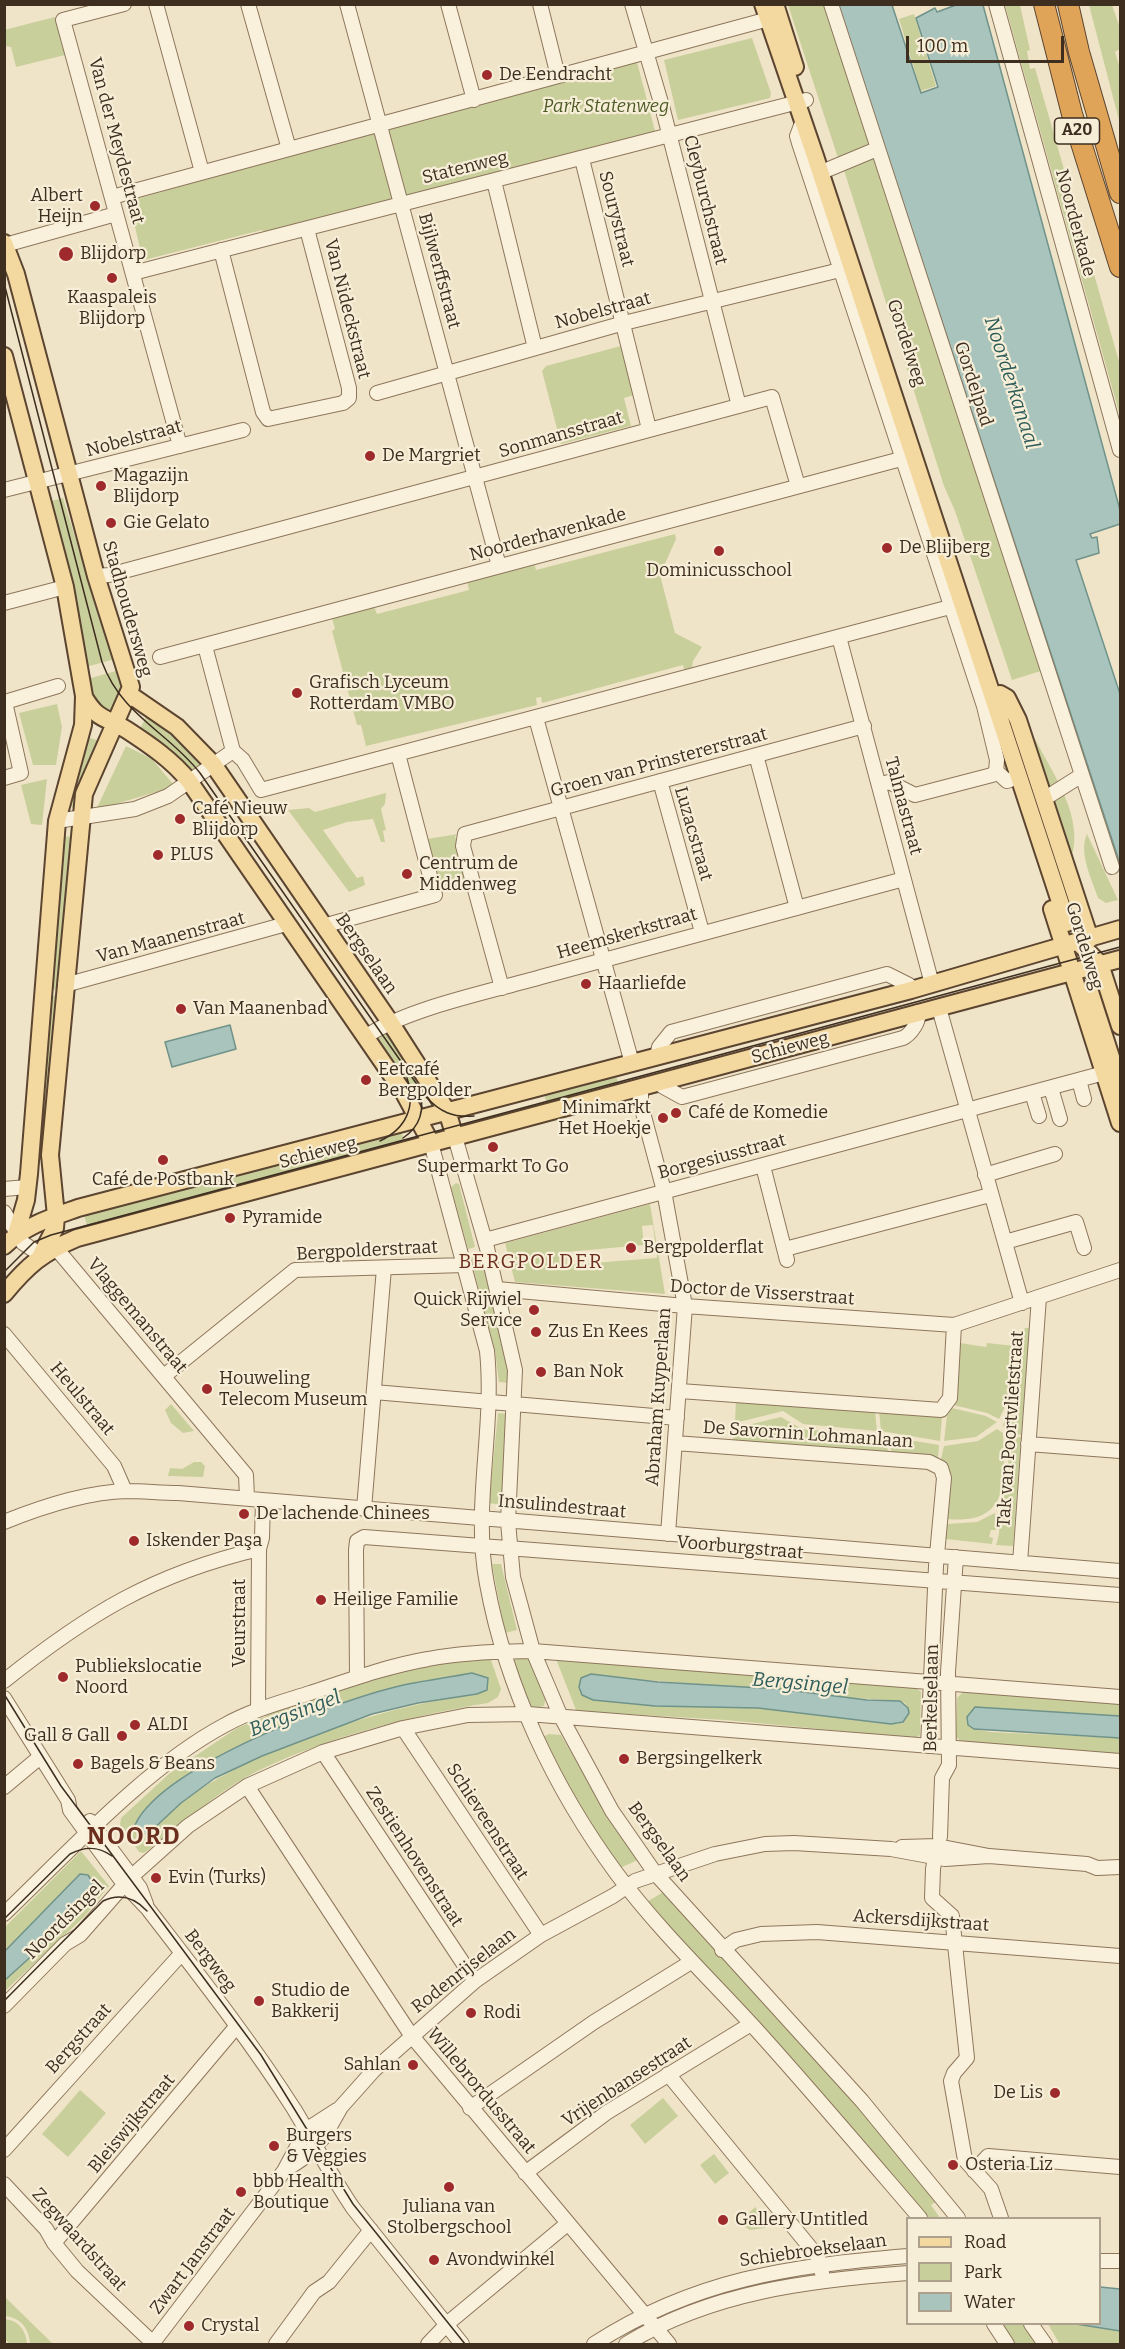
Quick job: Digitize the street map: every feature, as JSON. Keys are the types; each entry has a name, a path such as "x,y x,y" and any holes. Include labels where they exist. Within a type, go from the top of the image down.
{"highway":[{"name":"A20","path":"1044,4 1071,114 1119,261 1120,284"},
{"name":"A20","path":"1068,4 1078,52 1120,193"}],"main road":[{"name":"Gordelweg","path":"771,11 800,102 829,169 1000,694 1071,921 802,123 800,102"},
{"name":"Stadhoudersweg","path":"6,254 19,291 64,476 130,678 129,694 84,794 80,818 50,1155 55,1228 48,1251"},
{"path":"4,278 19,291"},
{"path":"4,356 65,587 84,696 83,725 57,821 27,1187 10,1240"},
{"name":"Bergselaan","path":"129,694 165,717 193,741 213,764 390,1022 447,1111 455,1137"},
{"name":"Gordelweg","path":"1000,694 1007,698 1018,720 1044,799 1078,943 1071,972 1120,1123"},
{"path":"84,696 95,714 115,723 170,761 189,781 420,1119 431,1143"},
{"name":"Gordelweg","path":"999,713 997,728 1003,776 1078,943 1100,964 1120,1026"},
{"name":"Schieweg","path":"10,1240 55,1207 78,1208 420,1119 631,1057 657,1057 906,986 932,984 1120,929"},
{"name":"Schieweg","path":"4,1294 23,1271 48,1251 135,1221 431,1143 642,1094 661,1082 918,1012 940,1013 1120,958"},
{"name":"Gordelweg","path":"1120,1062 1093,990 1120,1085"},
{"path":"33,1129 52,1130"}],"street":[{"name":"Van der Meydestraat","path":"124,4 63,20 180,446"},
{"path":"156,4 202,172"},
{"path":"248,4 289,149"},
{"name":"Bijlwerffstraat","path":"347,4 378,124 403,204 499,566"},
{"path":"448,4 474,100"},
{"path":"540,4 558,76"},
{"name":"Cleyburchstraat","path":"632,4 739,406"},
{"name":"Gordelpad","path":"831,4 1112,867"},
{"name":"Noorderkade","path":"996,4 1120,450"},
{"path":"112,196 646,52 771,11"},
{"name":"Statenweg","path":"133,273 800,102"},
{"name":"Gordelweg","path":"802,123 797,136 986,713 1003,776"},
{"path":"829,169 877,149"},
{"name":"Sourystraat","path":"582,159 649,429"},
{"path":"494,181 535,348"},
{"path":"6,254 117,214"},
{"name":"Van Nideckstraat","path":"221,250 263,412 268,419 343,403 349,398 349,388 307,229"},
{"name":"Nobelstraat","path":"377,393 624,323 840,270"},
{"name":"Sonmansstraat","path":"96,576 771,397 798,486"},
{"name":"Nobelstraat","path":"64,476 243,430"},
{"name":"Noorderhavenkade","path":"160,657 901,459"},
{"path":"4,490 64,476"},
{"path":"4,603 65,587"},
{"path":"205,646 233,751 243,760 261,790 950,607"},
{"name":"Talmastraat","path":"839,637 932,984"},
{"path":"4,778 21,774 5,702 58,686"},
{"path":"536,718 559,808 605,960 631,1057"},
{"name":"Groen van Prinstererstraat","path":"502,988 473,887 464,836 473,830 864,726"},
{"path":"57,821 135,809 168,796 233,751"},
{"path":"322,926 435,895 398,754"},
{"path":"756,755 797,908"},
{"path":"1044,799 1082,775"},
{"path":"879,785 889,782 915,795 1003,776"},
{"name":"Luzacstraat","path":"660,781 702,932"},
{"name":"Heemskerkstraat","path":"365,1037 390,1022 502,988 904,879"},
{"name":"Van Maanenstraat","path":"65,985 286,924"},
{"path":"940,1013 1022,1303"},
{"name":"Borgesiusstraat","path":"485,1240 1104,1073"},
{"path":"1079,1080 1084,1099"},
{"path":"1051,1088 1060,1119"},
{"path":"1032,1093 1040,1116"},
{"name":"Abraham Kuyperlaan","path":"642,1094 664,1191 685,1306 668,1534"},
{"name":"Bergselaan","path":"455,1137 485,1240 514,1361 515,1403 508,1522 517,1595 533,1651 561,1717 612,1811 655,1873 722,1950 862,2101 957,2217"},
{"path":"431,1143 487,1351 489,1402 482,1517 487,1584 504,1652 555,1776 594,1841 627,1886 691,1962 751,2024 919,2217"},
{"path":"984,1175 1055,1154"},
{"path":"763,1166 786,1255 990,1195"},
{"path":"444,1185 449,1178 467,1177"},
{"path":"4,1189 27,1187"},
{"name":"Vlaggemanstraat","path":"4,1212 10,1240 27,1248 48,1251 164,1376 246,1475 247,1498"},
{"path":"1005,1242 1076,1222 1084,1248"},
{"name":"Bergpolderstraat","path":"164,1376 292,1272 465,1265"},
{"path":"364,1509 384,1268"},
{"name":"Doctor de Visserstraat","path":"497,1289 685,1306 954,1325 1120,1270"},
{"name":"Tak van Poortvlietstraat","path":"1020,1563 1039,1297"},
{"name":"De Savornin Lohmanlaan","path":"680,1391 941,1410 950,1398 954,1325"},
{"name":"Heulstraat","path":"4,1334 114,1466 125,1491"},
{"path":"374,1392 515,1403"},
{"name":"De Savornin Lohmanlaan","path":"515,1403 677,1418"},
{"name":"De Savornin Lohmanlaan","path":"675,1443 929,1462 938,1466"},
{"path":"1028,1444 1120,1451"},
{"name":"Berkelselaan","path":"928,1746 935,1582 944,1478 938,1466"},
{"name":"Insulindestraat","path":"4,1522 63,1503 125,1491 247,1498 482,1517 508,1522 1120,1571"},
{"name":"Veurstraat","path":"258,1710 258,1550 262,1538 264,1500"},
{"name":"Voorburgstraat","path":"357,1677 357,1541 369,1537 1120,1595"},
{"path":"4,1681 103,1610 155,1582 208,1562 258,1550"},
{"name":"Berkelselaan","path":"956,1557 948,1684 949,1765 942,1778 932,1898 952,1916 967,2058 954,2073 951,2081 970,2166"},
{"path":"4,1914 91,1830 178,1757 226,1725 258,1710 357,1677 427,1659 533,1651 1120,1697"},
{"name":"Bergweg","path":"4,1698 68,1800 78,1805 91,1830 236,2027 282,2094 337,2185 370,2230 462,2344"},
{"path":"128,1880 188,1827 247,1786 323,1752 403,1728 468,1715 528,1714 1120,1761"},
{"name":"Schieveenstraat","path":"403,1728 541,1935"},
{"name":"Zestienhovenstraat","path":"323,1752 475,1981"},
{"path":"4,1787 40,1757"},
{"name":"Willebrordusstraat","path":"247,1786 411,2035 669,2344"},
{"name":"Rodenrijselaan","path":"313,2148 324,2137 341,2107 374,2070 475,1981 541,1935 627,1886 655,1873 725,1851 765,1844 795,1843 891,1849 937,1847 957,1859 989,1856 1087,1864 1093,1868 1120,1867"},
{"name":"Noordsingel","path":"4,2006 65,1944 81,1935 128,1880"},
{"name":"Ackersdijkstraat","path":"722,1950 736,1940 789,1931 1120,1956"},
{"name":"Bergstraat","path":"4,2150 182,1953"},
{"path":"470,2108 594,2022 691,1962"},
{"name":"Vrijenbansestraat","path":"525,2173 606,2113 751,2024"},
{"name":"Bleiswijkstraat","path":"54,2243 236,2027"},
{"path":"668,2074 821,2265 823,2281"},
{"name":"Rodenrijselaan","path":"304,2133 341,2107"},
{"name":"Zwart Janstraat","path":"152,2344 284,2171 304,2133"},
{"name":"Zwart Janstraat","path":"284,2171 313,2148"},
{"path":"1001,2217 991,2189 970,2166 984,2159 993,2156 1120,2166"},
{"name":"Zegwaardstraat","path":"4,2184 46,2229 54,2243 77,2271 152,2344"},
{"path":"428,2344 446,2324 567,2224"},
{"path":"276,2344 314,2292 329,2282 370,2230"},
{"name":"Schiebroekselaan","path":"594,2344 644,2314 721,2284 821,2265 906,2256"},
{"path":"1101,2261 1120,2261"},
{"name":"Schiebroekselaan","path":"626,2344 655,2327 714,2304 823,2281 906,2273"},
{"path":"995,2325 1005,2344"},
{"path":"1032,2325 1044,2344"}],"green space":[{"path":"788,5 826,5 871,142 839,161"},
{"path":"1005,5 1020,5 1030,50 1027,51 1030,69 1035,68 1120,365 1120,416"},
{"path":"1089,5 1112,5 1120,28 1120,49 1115,52 1120,68 1120,124"},
{"path":"914,14 936,86 921,91 899,19"},
{"path":"55,17 63,49 69,54 16,67 11,47 5,46 4,30"},
{"path":"752,38 771,93 770,98 678,120 664,60"},
{"name":"Park Statenweg","path":"637,62 655,131 264,234 262,230 144,260 142,257 129,201 246,168 246,166"},
{"path":"876,156 1044,670 1012,680 955,511 944,486 843,167"},
{"path":"621,346 634,395 624,398 631,426 561,444 542,371 546,366"},
{"path":"63,498 87,576 119,658 82,668 48,502"},
{"path":"675,534 676,539 660,575 675,633 702,647 693,661 692,669 685,672 683,665 542,703 541,697 536,698 537,705 366,746 361,725 357,725 332,631 335,629 332,618 374,606 377,614 469,590 467,581 534,562 536,570"},
{"path":"123,669 126,682 115,715 96,708 84,680"},
{"path":"57,704 62,727 56,765 33,765 19,713"},
{"path":"149,710 201,760 200,765 190,772 138,734"},
{"path":"84,736 103,742 75,809 68,805"},
{"path":"1035,739 1071,812 1074,844 1071,859 1030,741"},
{"path":"126,746 152,759 173,784 166,789 96,810"},
{"path":"47,779 42,825 31,824 21,785"},
{"path":"386,793 385,804 381,809 386,830 383,831 385,842 381,842 373,819 347,822 323,830 357,878 363,876 365,885 349,892 288,810 309,808 315,812"},
{"path":"458,834 455,836 468,882 471,885 439,893 440,885 427,839"},
{"path":"1087,834 1118,900 1106,903 1098,898 1085,858"},
{"path":"63,836 72,837 59,990 50,989"},
{"path":"50,995 58,996 48,1124 38,1124"},
{"path":"388,1030 430,1092 413,1095 375,1040"},
{"path":"616,1075 619,1087 547,1104 544,1094"},
{"path":"401,1130 404,1143 88,1229 84,1215"},
{"path":"456,1183 459,1184 475,1247 468,1249 451,1187"},
{"path":"650,1204 665,1294 515,1282 505,1243","holes":["653,1225 657,1258 567,1265 566,1252 644,1245 642,1226"]},
{"path":"482,1253 509,1355 510,1383 499,1382 495,1351 470,1256"},
{"path":"1025,1328 1030,1328 1021,1435 1007,1432 1003,1425 1012,1401 1019,1342"},
{"path":"960,1343 986,1347 987,1343 1015,1346 1008,1401 999,1419 987,1413 953,1405"},
{"path":"736,1399 875,1411 877,1431 803,1424 783,1411 735,1423"},
{"path":"171,1404 194,1431 183,1433 171,1423 165,1410"},
{"path":"952,1408 986,1416 997,1422 976,1437 944,1441 947,1415"},
{"path":"879,1411 942,1417 940,1441 881,1431"},
{"path":"498,1413 509,1414 501,1505 489,1503"},
{"path":"781,1417 802,1429 881,1436 890,1454 733,1441 735,1428"},
{"path":"997,1429 1003,1433 1004,1468 1003,1483 993,1507 983,1515 968,1519 947,1519 950,1474 941,1459 944,1446 978,1441"},
{"path":"885,1436 939,1445 938,1458 893,1454"},
{"path":"1007,1437 1021,1437 1013,1546 996,1545 1008,1472"},
{"path":"194,1462 201,1462 205,1466 203,1477 168,1476 170,1468 182,1469"},
{"path":"995,1513 996,1530 991,1530 989,1537 993,1538 992,1544 946,1539 947,1524 977,1522"},
{"path":"492,1564 501,1564 517,1630 505,1633"},
{"path":"480,1657 491,1660 501,1689 498,1697 488,1703 374,1728 317,1746 264,1768 217,1796 144,1853 139,1852 120,1825 121,1818 170,1773 237,1728 286,1708 386,1674","holes":["434,1680 477,1694 404,1708 359,1720 314,1736 233,1770 181,1803 163,1792 224,1754 258,1737 292,1721 364,1696"]},
{"path":"518,1657 529,1658 546,1697 544,1706 534,1708 529,1706 514,1661"},
{"path":"556,1659 916,1688 921,1692 920,1735 916,1738 725,1720 593,1712 578,1715","holes":["591,1674 886,1700 905,1703 909,1713 898,1724 891,1724 758,1708 655,1706 593,1700"]},
{"path":"963,1692 1120,1704 1120,1716 975,1707 974,1729 990,1732 1120,1738 1120,1754 962,1742 956,1737 957,1698"},
{"path":"549,1734 561,1735 611,1821 640,1859 618,1869 572,1797 542,1737"},
{"path":"81,1851 109,1886 84,1917 5,1991 4,1980 66,1925 93,1883 85,1874 76,1877 45,1913 5,1951 5,1927"},
{"path":"665,1891 844,2087 937,2201 931,2205 939,2217 926,2217 645,1903"},
{"path":"80,2090 106,2113 68,2157 42,2134"},
{"path":"663,2098 678,2116 645,2144 630,2125"},
{"path":"714,2154 729,2173 715,2184 700,2165"},
{"path":"755,2207 770,2224 765,2228 750,2230 739,2223"},
{"path":"5,2297 53,2344 30,2344 28,2333 23,2325 16,2319 5,2316"},
{"path":"5,2319 21,2327 27,2344 9,2344 5,2339"},
{"path":"1002,2325 1025,2325 1038,2344 1013,2344"},
{"path":"1049,2325 1082,2325 1120,2331 1120,2344 1059,2343"}],"water":[{"name":"Noorderkanaal","path":"838,5 892,5 921,93 938,87 916,18 935,8 937,12 956,5 983,5 1120,510 1120,524 1090,534 1092,538 1097,537 1099,553 1076,560 1120,694 1120,864"},
{"path":"230,1025 236,1049 172,1067 165,1042"},
{"path":"472,1673 488,1678 487,1690 477,1694 418,1703 372,1714 262,1756 215,1778 181,1803 150,1832 144,1834 137,1830 135,1825 152,1802 180,1779 217,1757 258,1737 379,1691"},
{"path":"591,1674 658,1682 779,1689 867,1700 900,1701 908,1708 909,1713 903,1722 891,1724 758,1708 655,1706 593,1700 582,1695 579,1687 581,1678"},
{"path":"975,1707 1120,1716 1120,1738 974,1729 968,1725 967,1717"},
{"path":"80,1874 88,1875 93,1883 66,1925 5,1980 5,1951"},
{"path":"1101,2287 1120,2289 1120,2331 1082,2325 1101,2325"}],"tunnel":[{"path":"1067,923 1090,992"}],"tram line":[{"path":"4,283 102,662 111,681 133,710 187,758 200,773 425,1096 447,1113 474,1116"},
{"path":"4,1272 34,1242 51,1235 1120,947"},
{"path":"380,1141 397,1130 407,1115 410,1107 410,1088 407,1078"},
{"path":"403,1138 414,1128 420,1116 422,1103 419,1088"},
{"path":"4,1694 61,1786 261,2055 353,2204 465,2344"},
{"path":"4,1919 70,1854 91,1848 102,1850 112,1856"},
{"path":"4,2001 103,1901 115,1897 127,1898 147,1911"}],"place":[{"name":"De Eendracht","path":"487,75"},
{"name":"Albert Heijn","path":"95,206"},
{"name":"Blijdorp","path":"66,254"},
{"name":"Kaaspaleis Blijdorp","path":"112,278"},
{"name":"De Margriet","path":"370,456"},
{"name":"Magazijn Blijdorp","path":"101,486"},
{"name":"Gie Gelato","path":"111,523"},
{"name":"De Blijberg","path":"887,548"},
{"name":"Dominicusschool","path":"719,551"},
{"name":"Grafisch Lyceum Rotterdam VMBO","path":"297,693"},
{"name":"Café Nieuw Blijdorp","path":"180,819"},
{"name":"PLUS","path":"158,855"},
{"name":"Centrum de Middenweg","path":"407,874"},
{"name":"Haarliefde","path":"586,984"},
{"name":"Van Maanenbad","path":"181,1009"},
{"name":"Eetcafé Bergpolder","path":"366,1080"},
{"name":"Café de Komedie","path":"676,1113"},
{"name":"Minimarkt Het Hoekje","path":"663,1118"},
{"name":"Supermarkt To Go","path":"493,1147"},
{"name":"Café de Postbank","path":"163,1160"},
{"name":"Pyramide","path":"230,1218"},
{"name":"Bergpolderflat","path":"631,1248"},
{"name":"Quick Rijwiel Service","path":"534,1310"},
{"name":"Zus En Kees","path":"536,1332"},
{"name":"Ban Nok","path":"541,1372"},
{"name":"Houweling Telecom Museum","path":"207,1389"},
{"name":"De lachende Chinees","path":"244,1514"},
{"name":"Iskender Paşa","path":"134,1541"},
{"name":"Heilige Familie","path":"321,1600"},
{"name":"Publiekslocatie Noord","path":"63,1677"},
{"name":"ALDI","path":"135,1725"},
{"name":"Gall & Gall","path":"122,1736"},
{"name":"Bergsingelkerk","path":"624,1759"},
{"name":"Bagels & Beans","path":"78,1764"},
{"name":"Evin (Turks)","path":"156,1878"},
{"name":"Studio de Bakkerij","path":"259,2001"},
{"name":"Rodi","path":"471,2013"},
{"name":"Sahlan","path":"413,2065"},
{"name":"De Lis","path":"1055,2093"},
{"name":"Burgers & Veggies","path":"274,2146"},
{"name":"Osteria Liz","path":"953,2165"},
{"name":"Juliana van Stolbergschool","path":"449,2187"},
{"name":"bbb Health Boutique","path":"241,2192"},
{"name":"Gallery Untitled","path":"723,2220"},
{"name":"Avondwinkel","path":"434,2260"},
{"name":"Crystal","path":"189,2326"}],"district":[{"name":"BERGPOLDER","path":"531,1262"},
{"name":"NOORD","path":"134,1837"}],"water label":[{"name":"Bergsingel","path":"800,1684"},
{"name":"Bergsingel","path":"295,1714"}]}
